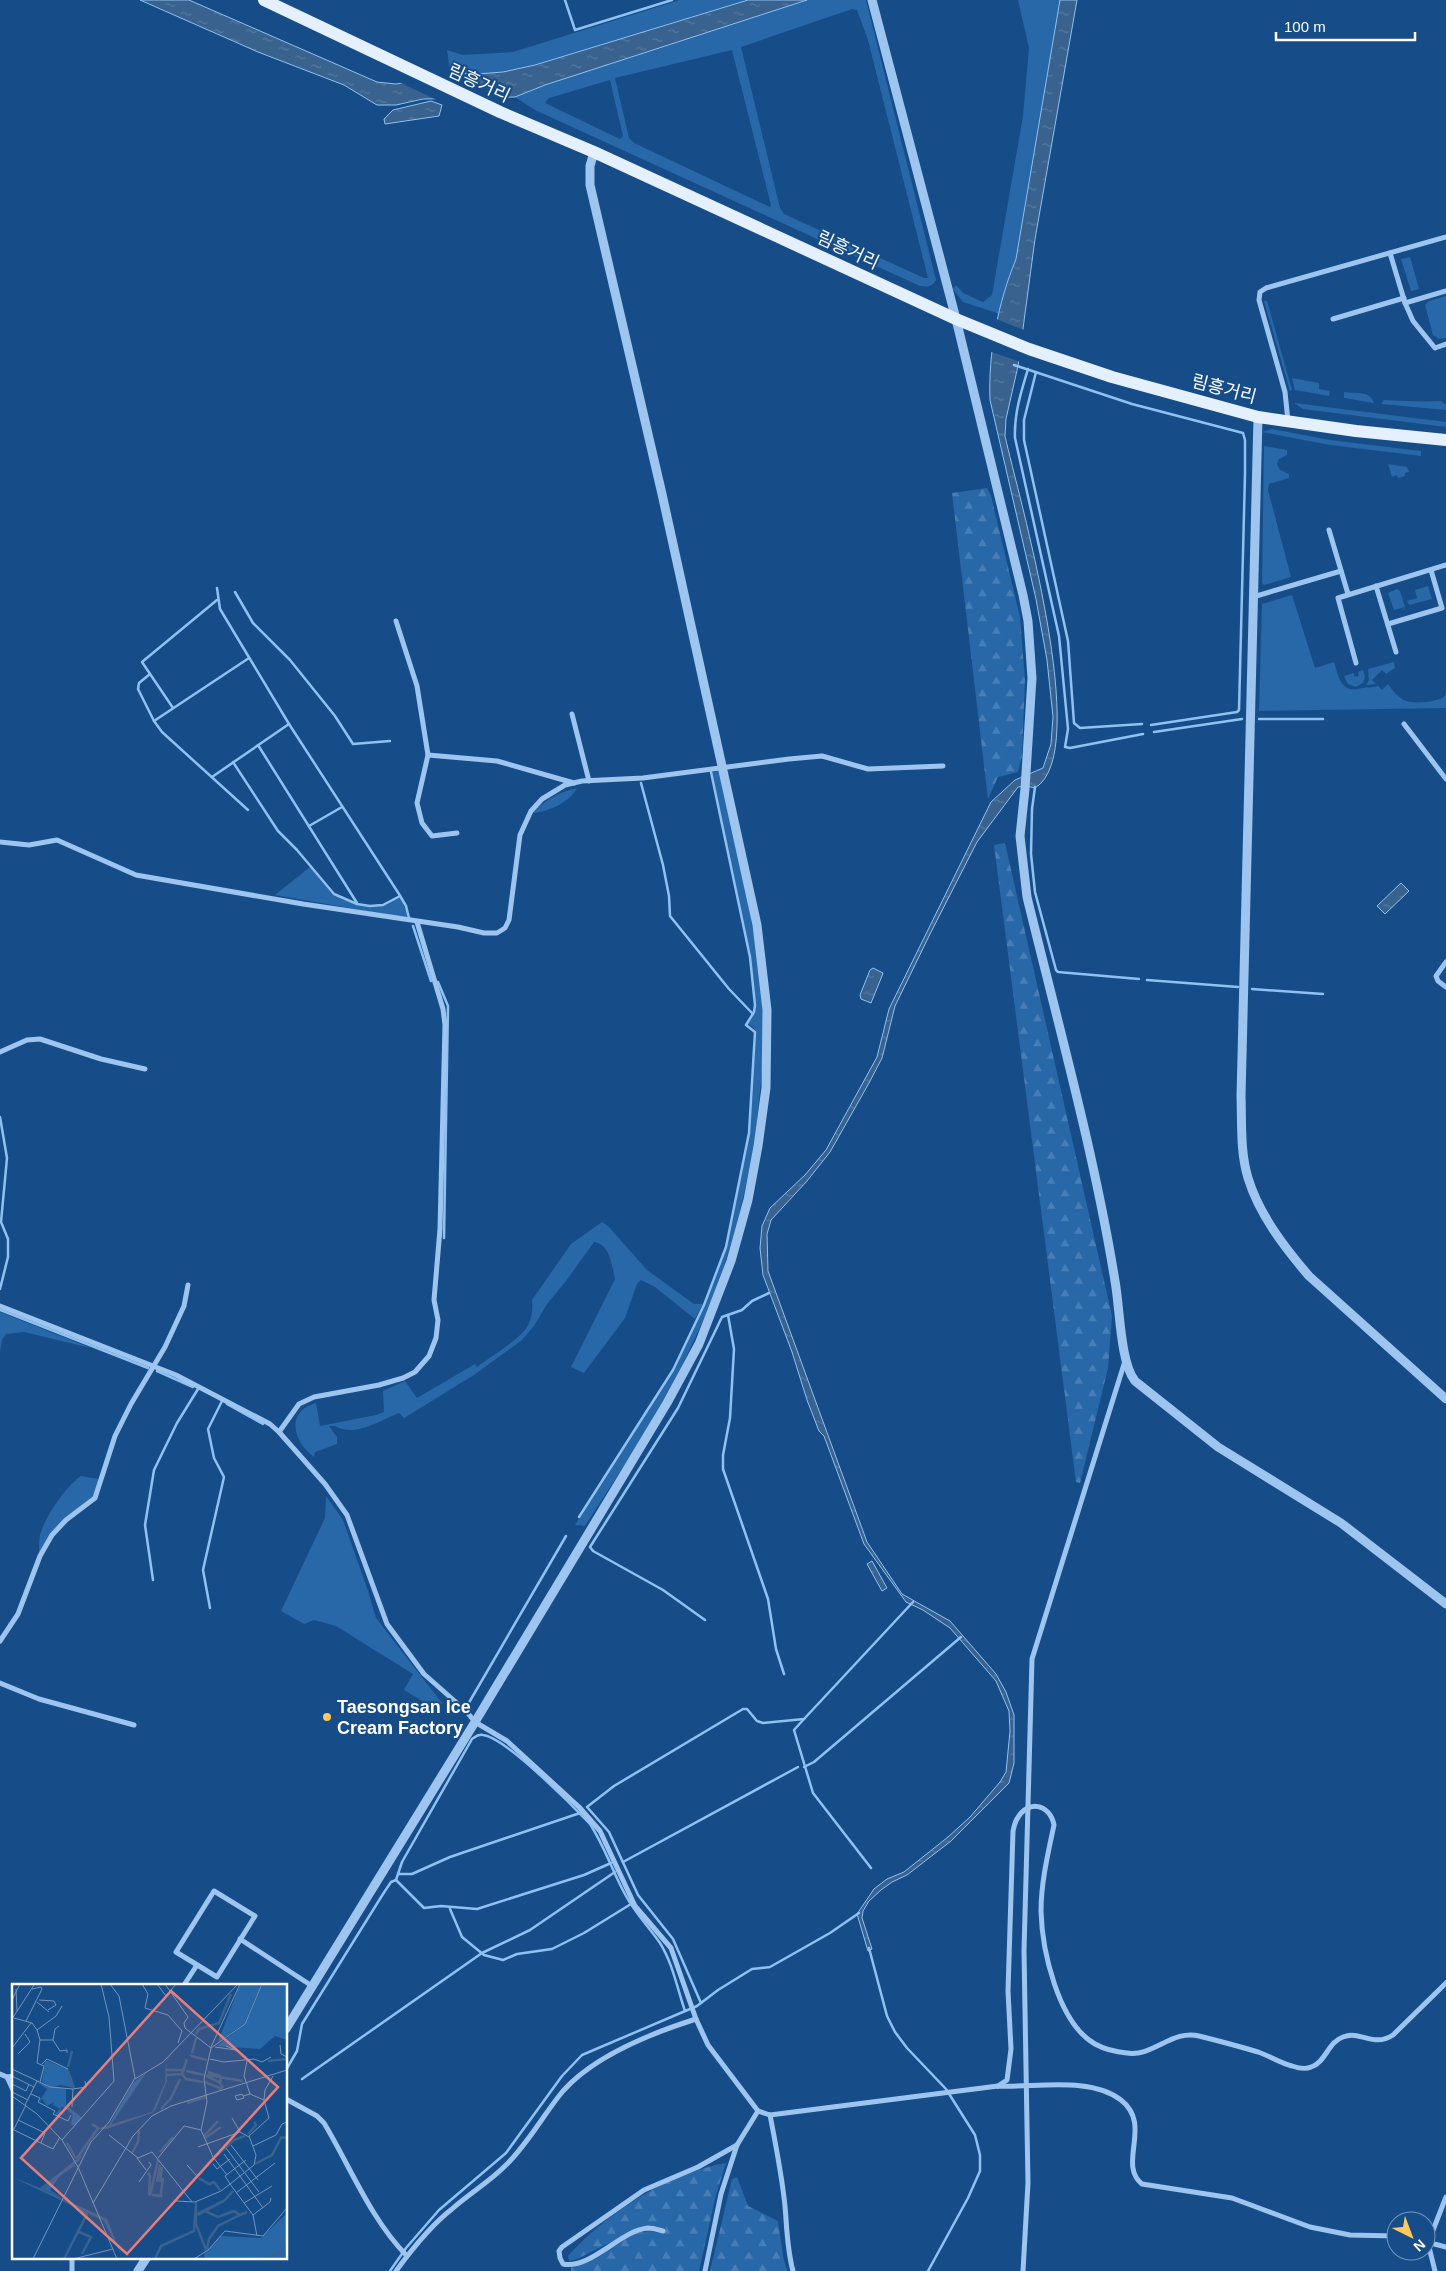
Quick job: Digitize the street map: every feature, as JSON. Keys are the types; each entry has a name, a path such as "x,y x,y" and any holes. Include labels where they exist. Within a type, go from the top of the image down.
{"main road":[{"name":"림흥거리","path":"264,0 500,112 594,152 956,319 1029,349 1112,377 1258,417 1356,431 1446,440"}],"street":[{"path":"872,0 956,319 1028,621 1032,678 1020,836 1027,897 1086,1136 1115,1280 1125,1360 1129,1373 1135,1381 1218,1447 1341,1523 1446,1604"},
{"path":"288,2025 475,1722 667,1404 699,1344 731,1261 748,1200 766,1088 767,1010 757,925 662,494 590,185 590,166 594,152"},
{"path":"1288,421 1287,397 1259,300 1260,292 1266,288 1446,237"},
{"path":"1390,253 1413,321 1434,348 1446,344"},
{"path":"1333,319 1446,291"},
{"path":"1258,417 1241,1096 1242,1147 1247,1177 1260,1206 1298,1263 1446,1399"},
{"path":"1329,530 1348,594"},
{"path":"1356,663 1338,598 1446,566"},
{"path":"1388,624 1442,608 1431,570"},
{"path":"1253,597 1341,571"},
{"path":"1376,586 1396,652"},
{"path":"396,621 417,686 428,755 418,789 417,804 422,822 432,836 456,833"},
{"path":"572,714 589,781"},
{"path":"1404,724 1446,779"},
{"path":"428,755 497,761 574,783"},
{"path":"0,842 28,845 57,840 136,875 417,922 458,927 484,933 497,933 505,928 509,920 520,835 524,823 531,811 542,799 574,783 643,778 822,756 868,769 942,766"},
{"path":"279,1432 299,1404 314,1398 379,1386 415,1372 429,1356 436,1338 438,1320 434,1300 440,1229 445,1025 443,1009 417,922"},
{"path":"1446,962 1436,976 1438,981 1446,987"},
{"path":"0,1052 27,1040 40,1039 101,1058 145,1069"},
{"path":"0,1641 18,1614 40,1556 52,1535 66,1520 95,1498 115,1436 131,1404 166,1347 184,1306 188,1285"},
{"path":"0,1306 154,1366 226,1400 270,1424 279,1432 325,1484 347,1515 387,1624 424,1674 467,1712 475,1722 506,1741 579,1807 600,1831 635,1906 671,1948 695,2016 708,2045 758,2111 770,2115 998,2086 1025,2088 1066,2084 1109,2093 1120,2099 1132,2113 1136,2124 1132,2171 1135,2178 1142,2184 1232,2198 1318,2229 1350,2235 1386,2236"},
{"path":"1023,2271 1028,2183 1024,1951 1032,1659 1125,1360"},
{"path":"0,1683 39,1699 134,1725"},
{"path":"998,2086 1007,2080 1011,2056 1008,1991 1013,1831 1017,1819 1029,1808 1038,1806 1047,1810 1052,1816 1054,1825 1043,1883 1041,1911 1048,1968 1066,2010 1080,2030 1093,2043 1106,2049 1130,2054 1147,2050 1182,2035 1196,2035 1259,2052 1291,2066 1304,2069 1312,2067 1322,2060 1334,2041 1343,2036 1352,2035 1386,2040 1446,1983"},
{"path":"214,1891 255,1916 240,1939 217,1977 176,1952 214,1891"},
{"path":"240,1939 312,1986"},
{"path":"185,1984 197,1965"},
{"path":"396,2271 406,2255 450,2210 505,2167 525,2144 565,2090 593,2066 667,2028 695,2016"},
{"path":"0,2074 7,2077 12,2076"},
{"path":"7,2077 12,2088"},
{"path":"288,2100 317,2116 324,2123 362,2195 384,2230 406,2255"},
{"path":"705,2271 721,2194 737,2146 758,2111"},
{"path":"770,2115 780,2161 786,2209 786,2235 793,2271"},
{"path":"663,2231 649,2228 638,2231 578,2263 563,2264 560,2258 559,2251 562,2247 625,2202 644,2190 698,2167 737,2146"},
{"path":"1436,2221 1446,2197"},
{"path":"72,2258 72,2271"},
{"path":"138,2271 146,2258"}],"green space":[{"path":"680,0 747,0 535,65 481,75 471,75 450,70 447,50 463,55 513,52"},
{"path":"807,0 866,0 936,280 930,286 920,286 535,110 515,97 545,85","holes":["852,9 857,10 868,40 928,278 924,278 784,214 780,208 741,47","732,50 770,207 634,143 629,138 615,78","610,80 623,136 620,139 545,103 549,98"]},
{"path":"1018,0 1060,0 1016,259 1000,314 963,302 953,289 956,285 963,293 983,302 992,295 1023,116 1029,48"},
{"path":"1410,257 1419,289 1411,291 1401,259"},
{"path":"1446,296 1446,338 1439,339 1433,335 1425,305 1429,301"},
{"path":"1264,301 1267,301 1292,390 1290,391"},
{"path":"1292,378 1319,383 1319,389 1330,391 1329,396 1295,390"},
{"path":"1344,392 1366,394 1374,403 1344,398"},
{"path":"1384,400 1441,401 1446,405 1446,410 1381,404"},
{"path":"1294,403 1446,422 1446,427 1303,409"},
{"path":"1272,429 1330,440 1421,451 1421,456 1330,445 1262,432"},
{"path":"1264,446 1287,450 1287,455 1279,459 1277,464 1280,470 1289,474 1289,478 1269,484 1268,490 1291,577 1264,585 1262,583"},
{"path":"1388,464 1407,467 1409,472 1405,473 1405,476 1398,478 1397,475 1392,477"},
{"path":"987,488 991,496 1020,617 1025,680 1022,756 1018,772 998,777 988,799 952,493"},
{"path":"1428,586 1432,599 1409,605 1407,601 1417,598 1415,590"},
{"path":"1397,589 1400,591 1405,607 1394,610 1388,593"},
{"path":"1292,595 1315,668 1334,662 1345,687 1355,689 1378,686 1382,690 1388,684 1398,696 1410,702 1438,700 1445,696 1446,691 1446,708 1259,711 1262,604"},
{"path":"1394,662 1395,668 1386,674 1382,670 1372,680 1376,684 1366,685 1369,680 1368,669"},
{"path":"1363,670 1365,677 1363,683 1356,687 1348,684 1344,676 1354,673 1354,676 1357,677 1359,675 1358,672"},
{"path":"719,771 751,921 763,1012 762,1074 747,1182 729,1251 717,1285 704,1318 673,1382 585,1526 575,1525 674,1370 705,1305 727,1248 750,1133 756,1031 748,1024 755,1013 756,1005 751,957 712,772"},
{"path":"577,788 564,802 545,811 533,813 552,797"},
{"path":"1005,843 1112,1316 1108,1368 1080,1483 1076,1482 994,845"},
{"path":"310,867 333,895 357,905 370,907 383,905 400,897 407,913 407,918 275,895"},
{"path":"602,1222 608,1226 647,1270 694,1304 703,1304 695,1319 655,1287 641,1280 637,1284 625,1318 584,1373 571,1367 615,1279 607,1251 604,1247 594,1242 522,1340 474,1375 404,1418 399,1413 367,1427 350,1430 329,1426 337,1437 337,1444 315,1452 314,1457 307,1451 297,1435 296,1427 296,1420 306,1407 316,1403 320,1426 376,1415 384,1412 383,1391 405,1381 417,1398 475,1364 477,1367 504,1348 527,1327 532,1314 532,1300 571,1244"},
{"path":"0,1312 91,1348 24,1332 6,1334 2,1340 0,1352"},
{"path":"81,1476 99,1479 94,1496 64,1519 39,1555 40,1535 46,1520 63,1494"},
{"path":"326,1496 343,1520 376,1618 442,1703 437,1710 404,1690 413,1674 336,1626 314,1620 304,1624 281,1611 325,1518"},
{"path":"726,2163 716,2195 699,2271 571,2271 571,2267 581,2264 629,2236 648,2231 663,2234 666,2229 643,2226 577,2259 569,2261 568,2256 601,2224 640,2197 682,2176"},
{"path":"737,2177 748,2206 778,2221 787,2271 710,2271 732,2179"}],"water":[{"path":"140,0 189,0 377,82 396,84 456,73 503,72 535,65 748,0 807,0 545,85 515,97 423,99 396,105 377,105 344,85 258,52"},
{"path":"1060,0 1077,0 1035,239 1018,366 1006,419 1005,436 1036,564 1055,677 1057,727 1051,765 1035,788 1018,787 977,842 895,1006 882,1058 869,1083 830,1152 807,1181 771,1220 767,1234 768,1271 867,1542 902,1594 950,1621 996,1674 1006,1692 1014,1715 1014,1763 1009,1783 951,1841 907,1875 881,1890 869,1901 863,1911 862,1918 872,1949 868,1951 857,1914 874,1889 887,1879 904,1872 948,1837 970,1817 1000,1782 1006,1772 1010,1731 1009,1711 996,1681 950,1628 923,1610 906,1602 864,1544 824,1436 819,1431 807,1400 792,1352 763,1275 760,1248 762,1226 770,1208 805,1175 826,1150 877,1057 889,1009 991,802 1015,780 1043,768 1051,744 1053,717 1047,660 1036,599 990,400 990,382 993,346 999,311 1016,259"},
{"path":"431,101 442,105 439,116 385,124 384,119 393,110"},
{"path":"1401,883 1409,891 1385,914 1377,906"},
{"path":"873,968 883,973 871,1003 861,999 860,995 870,970"},
{"path":"872,1561 887,1588 882,1591 867,1564"}],"pier":[{"path":"450,71 510,99 442,101 445,104 397,81"},
{"path":"996,319 1024,330 1020,362 989,351"}],"waterway":[{"path":"565,0 575,30 672,0"},
{"path":"1014,365 1132,404 1243,433 1245,440 1245,474 1239,710 1237,712 1151,725"},
{"path":"1028,369 1017,412 1015,438 1059,636 1068,729 1065,747 1070,748 1143,734"},
{"path":"1036,372 1024,420 1024,440 1068,641 1074,723 1080,728 1142,724"},
{"path":"217,588 220,609 289,724 399,894 406,906 409,918"},
{"path":"235,592 253,623 290,660 335,716 353,744 390,741"},
{"path":"173,708 142,662 217,600"},
{"path":"154,721 249,658"},
{"path":"150,674 139,683 138,689 154,721 162,732 248,810"},
{"path":"1154,732 1242,719"},
{"path":"1259,719 1323,719"},
{"path":"212,777 289,724"},
{"path":"258,745 357,903"},
{"path":"233,762 278,831 297,850 334,894 357,904 370,906 383,905 400,896"},
{"path":"579,1517 673,1370 704,1305 726,1247 749,1133 755,1032 746,1025 754,1012 755,1005 750,957 711,772"},
{"path":"641,783 663,865 669,896 670,916 729,989 753,1014"},
{"path":"1035,787 1032,809 1031,854 1035,892 1056,970 1058,972 1139,979"},
{"path":"309,826 342,807"},
{"path":"413,926 431,981"},
{"path":"1147,980 1238,987"},
{"path":"438,982 448,1006 444,1238"},
{"path":"1252,989 1323,994"},
{"path":"0,1117 7,1158 1,1222 8,1239 8,1257 0,1289"},
{"path":"705,1620 663,1590 593,1551 590,1547 678,1408 722,1317 742,1310 752,1301 769,1293"},
{"path":"0,1310 148,1368"},
{"path":"728,1315 734,1349 730,1418 723,1455 723,1469 768,1599 776,1649 784,1674"},
{"path":"157,1371 193,1387"},
{"path":"153,1580 145,1525 154,1470 177,1423 198,1389"},
{"path":"210,1608 203,1570 224,1477 214,1458 208,1429 222,1401"},
{"path":"227,1404 263,1424"},
{"path":"467,1706 566,1536"},
{"path":"701,2003 673,1939 638,1895 609,1832 587,1807 614,1786 743,1709 747,1709 757,1721 763,1723 804,1719 913,1602"},
{"path":"804,1767 814,1762 961,1637"},
{"path":"804,1719 794,1730 813,1793 871,1868"},
{"path":"288,2067 297,2051 302,2024 383,1894 391,1882 396,1880 402,1862 472,1739 480,1735 493,1739 522,1759 590,1824 621,1887 660,1943 672,1968 685,2011"},
{"path":"623,1862 798,1767"},
{"path":"398,1874 412,1874 450,1857 580,1813"},
{"path":"396,1880 424,1908 441,1906 477,1909 584,1875 611,1863"},
{"path":"302,2079 482,1953 530,1930 615,1872"},
{"path":"450,1909 462,1937 484,1955 503,1960 517,1954 552,1949 584,1933 631,1904"},
{"path":"390,2271 406,2248 439,2210 506,2153 562,2076 582,2055 697,2006 718,1990 752,1969 770,1967 830,1933 859,1913"},
{"path":"869,1948 887,2016 895,2032 907,2048 946,2089 975,2135 980,2155 980,2171 968,2198 928,2271"}],"place":[{"name":"Taesongsan Ice Cream Factory","path":"327,1717"}]}
